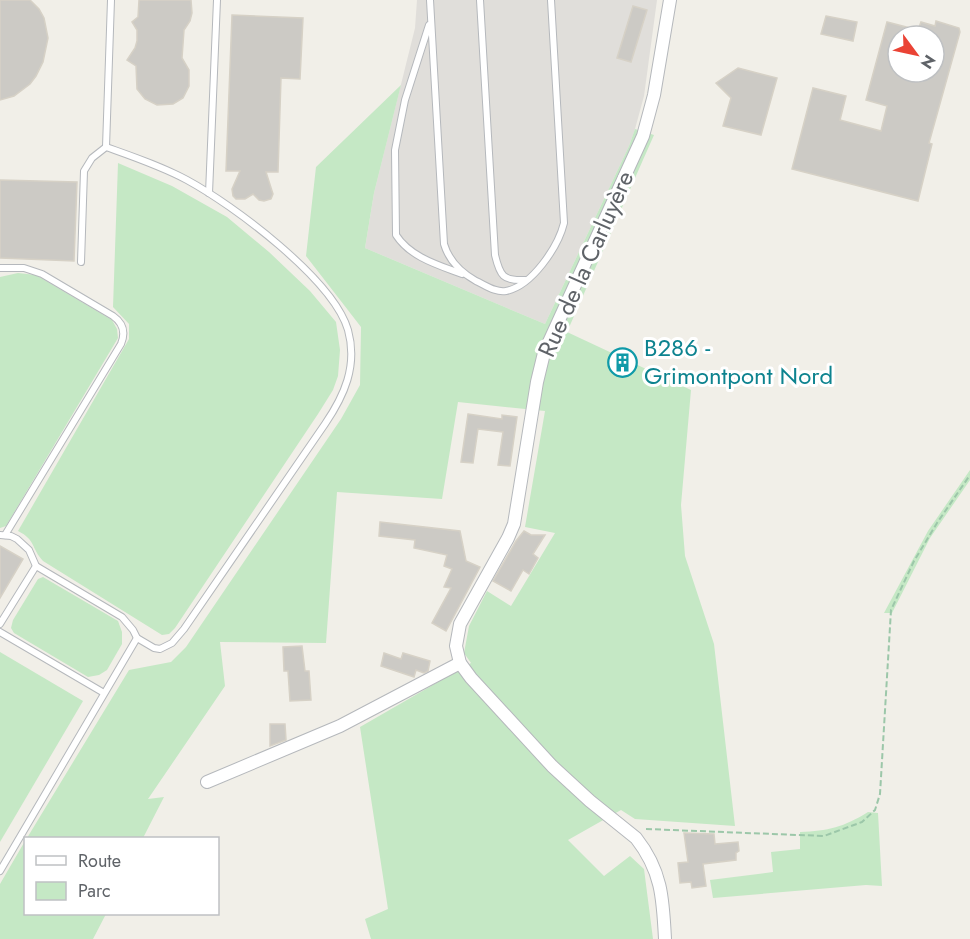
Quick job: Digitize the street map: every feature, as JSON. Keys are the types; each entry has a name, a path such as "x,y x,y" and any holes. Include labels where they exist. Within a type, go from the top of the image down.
{"street":[{"name":"Rue de la Carluyère","path":"460,663 456,646 460,624 514,524 537,382 544,353 648,121 670,0"},
{"path":"207,782 340,726 460,663 552,766 590,801 625,828 643,847 656,870 663,898 665,939"}],"lane":[{"path":"81,262 84,171 92,158 106,147 111,0"},
{"path":"209,193 217,0"},
{"path":"430,0 444,244 455,266 470,277"},
{"path":"480,0 495,255 503,276 510,280 525,280"},
{"path":"431,13 405,100 395,150 396,235 401,243 422,258 470,277 492,289 505,291 535,273 552,254 564,223 551,0"},
{"path":"0,268 24,268 42,274 113,316 122,326 124,336 3,535 17,539 24,544 36,566 122,617 137,638 154,648 160,649 172,644 334,410 341,398 351,368 352,354 348,331 339,312 323,290 276,242 209,193 171,172 106,147"},
{"path":"0,624 36,566"},
{"path":"0,632 104,693"},
{"path":"0,871 137,638"}],"path":[{"path":"625,828 824,836 862,822 875,810 880,794 891,610 914,561 970,475"}],"shaded area":[{"path":"417,0 657,0 644,96 635,129 545,324 365,248 374,193 415,28"}],"green space":[{"path":"401,85 374,193 365,248 545,324 635,129 654,135 567,332 691,390 681,505 685,556 714,644 735,826 635,819 621,810 568,840 604,876 630,856 644,869 653,939 371,939 365,919 388,909 360,727 471,663 464,653 469,626 487,591 511,606 555,533 525,527 545,411 458,402 442,499 337,492 326,643 220,642 225,686 148,799 164,797 144,837 28,837 129,670 171,662 186,647 341,419 360,385 361,327 306,256 316,167"},
{"path":"118,163 172,186 227,217 269,252 310,291 336,322 340,350 338,376 333,390 175,628 169,634 162,635 43,561 31,541 18,531 129,339 129,324 113,307"},
{"path":"18,273 36,275 112,320 117,329 118,338 6,526 0,528 0,277"},
{"path":"970,470 970,480 930,538 892,613 884,613 928,531"},
{"path":"43,577 118,621 122,632 122,644 107,670 99,675 88,677 14,633 11,628 13,620 38,579"},
{"path":"0,652 83,701 0,842"},
{"path":"868,812 878,813 882,886 866,885 713,898 710,880 773,872 771,852 800,849 800,832 836,827"},
{"path":"24,843 24,915 105,915 93,939 0,939 0,884"}],"building":[{"path":"0,0 30,0 44,18 48,38 43,62 30,84 14,96 0,100"},
{"path":"139,0 191,0 192,13 184,30 182,58 189,70 189,86 183,98 173,104 157,105 145,99 137,89 136,66 127,60 137,41 137,30 132,22 138,17"},
{"path":"633,6 647,10 631,62 617,58"},
{"path":"232,15 303,18 300,79 281,78 278,172 266,172 273,194 271,199 264,201 259,200 253,194 245,199 236,199 232,189 240,171 226,171"},
{"path":"826,16 857,22 853,41 821,34"},
{"path":"946,24 959,28 960,32 946,82"},
{"path":"886,26 886,84 945,84 929,143 932,144 918,201 792,169 813,88 846,96 840,120 881,131 887,106 866,100"},
{"path":"738,68 777,78 761,135 723,126 731,98 716,83"},
{"path":"0,180 77,182 74,261 0,258"},
{"name":"B286 - Grimontpont Nord","path":"617,350 628,351 632,361 621,377 611,353"},
{"path":"468,414 502,419 502,415 517,417 510,466 498,465 503,432 478,429 473,463 461,462"},
{"path":"380,522 460,531 466,561 480,567 446,631 432,623 451,588 444,587 452,569 444,566 447,555 414,548 415,540 379,536"},
{"path":"524,531 531,535 545,535 533,554 538,558 529,574 523,570 511,591 493,581"},
{"path":"0,546 23,559 0,598"},
{"path":"302,646 305,671 309,671 311,700 290,701 288,671 284,671 283,647"},
{"path":"384,653 401,659 403,653 430,661 428,671 424,673 416,670 414,677 381,666"},
{"path":"270,724 285,724 286,740 270,746"},
{"path":"684,833 714,834 715,844 738,842 739,851 736,853 736,860 703,864 706,886 692,888 691,882 680,883 678,863 688,862"}],"place":[{"name":"B286 - Grimontpont Nord","path":"623,362"}]}
